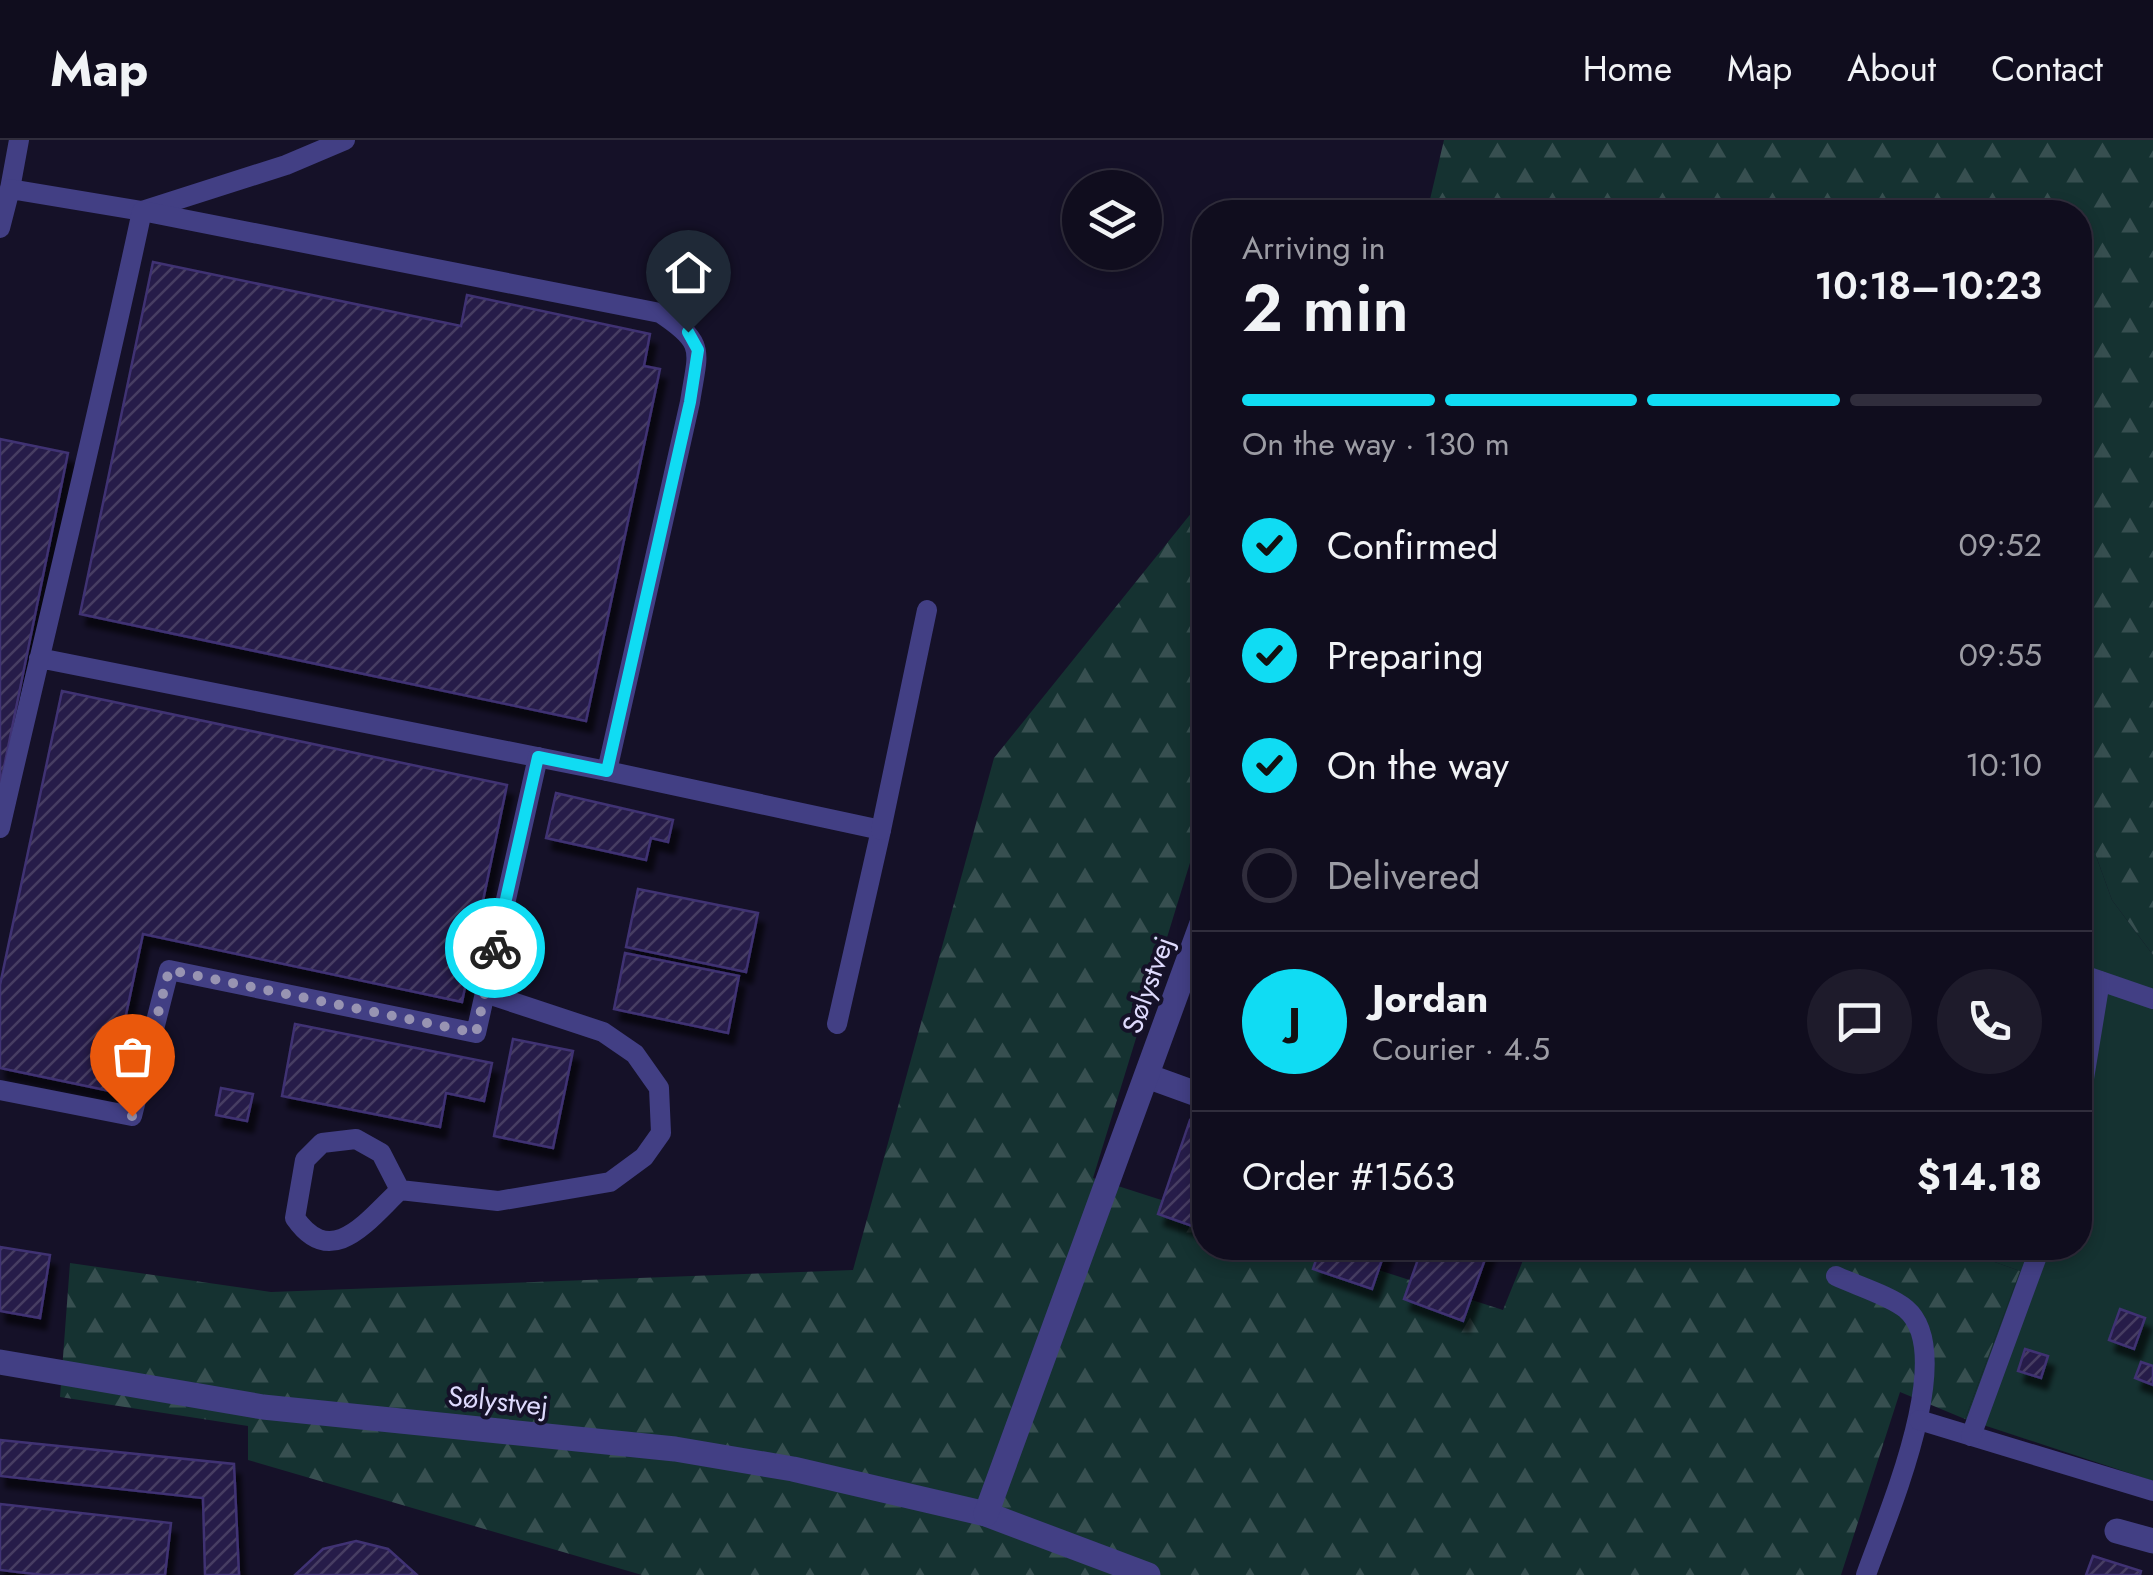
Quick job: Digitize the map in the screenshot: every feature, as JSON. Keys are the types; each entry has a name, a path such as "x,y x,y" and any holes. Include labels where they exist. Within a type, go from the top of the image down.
{"street":[{"name":"Sølystvej","path":"986,1514 1192,950"},
{"name":"Sølystvej","path":"1147,1076 1192,1093"},
{"name":"Sølystvej","path":"0,1362 264,1406 675,1449 792,1469 986,1514 1148,1575"},
{"path":"2116,1532 2153,1541"}],"lane":[{"path":"0,228 19,140"},
{"path":"142,211 286,165 345,140"},
{"path":"8,177 142,211 660,313 688,332 698,350 690,402 607,771"},
{"path":"0,828 142,211"},
{"path":"837,1024 927,610"},
{"path":"39,658 607,771 880,830"},
{"path":"0,1090 132,1116 169,970 476,1033 538,757"},
{"path":"2092,978 2153,999"},
{"path":"400,1190 381,1154 356,1139 322,1142 304,1160 294,1218 307,1236 328,1243 352,1235 400,1190 498,1201 610,1182 644,1157 660,1133 659,1088 635,1054 603,1032 485,993"},
{"path":"1971,1436 2036,1260"},
{"path":"1836,1276 1906,1310 1920,1331 1926,1352 1919,1420 1866,1575"},
{"path":"1919,1420 2153,1491"}],"green space":[{"path":"1444,140 2153,140 2153,955 2112,900 2092,845 2092,200 1430,200"},
{"path":"1192,512 1192,856 1093,1178 1192,1210 1192,1260 1347,1260 1503,1310 1523,1260 1989,1260 2020,1271 1965,1419 1900,1392 1841,1575 642,1575 248,1460 248,1426 60,1397 70,1263 271,1292 853,1270 994,758"},
{"path":"2092,845 2112,900 2153,955 2153,1481 1965,1419 2020,1271 1989,1260 2092,1260"}],"building":[{"path":"153,262 461,326 467,295 650,334 644,366 660,369 586,721 80,614"},
{"path":"0,439 68,453 0,787"},
{"path":"62,691 507,785 462,1002 143,934 110,1091 0,1068 0,985"},
{"path":"556,793 673,820 668,842 651,838 646,860 546,838"},
{"path":"638,889 758,913 746,972 626,947"},
{"path":"625,953 739,976 728,1033 614,1009"},
{"path":"295,1024 492,1063 484,1101 446,1093 440,1127 282,1096"},
{"path":"513,1039 573,1051 553,1148 494,1136"},
{"path":"221,1088 253,1094 247,1121 216,1115"},
{"path":"1190,1120 1192,1121 1192,1226 1158,1214"},
{"path":"0,1247 50,1255 40,1318 0,1311"},
{"path":"1316,1260 1382,1260 1372,1289 1313,1269"},
{"path":"1418,1260 1485,1260 1463,1321 1404,1299"},
{"path":"2120,1309 2145,1318 2134,1349 2109,1340"},
{"path":"2025,1349 2048,1356 2041,1378 2018,1371"},
{"path":"2141,1362 2153,1366 2153,1385 2135,1378"},
{"path":"0,1440 234,1464 239,1575 205,1575 203,1498 0,1476"},
{"path":"0,1504 171,1523 165,1575 43,1575 0,1570"},
{"path":"356,1541 388,1549 417,1575 295,1575 323,1549"},
{"path":"2093,1556 2141,1571 2140,1575 2086,1575"}],"way so far":[{"path":"132,1116 169,970 476,1033 495,948"}],"route":[{"path":"495,948 538,757 607,771 690,402 698,350 688,332"}]}
